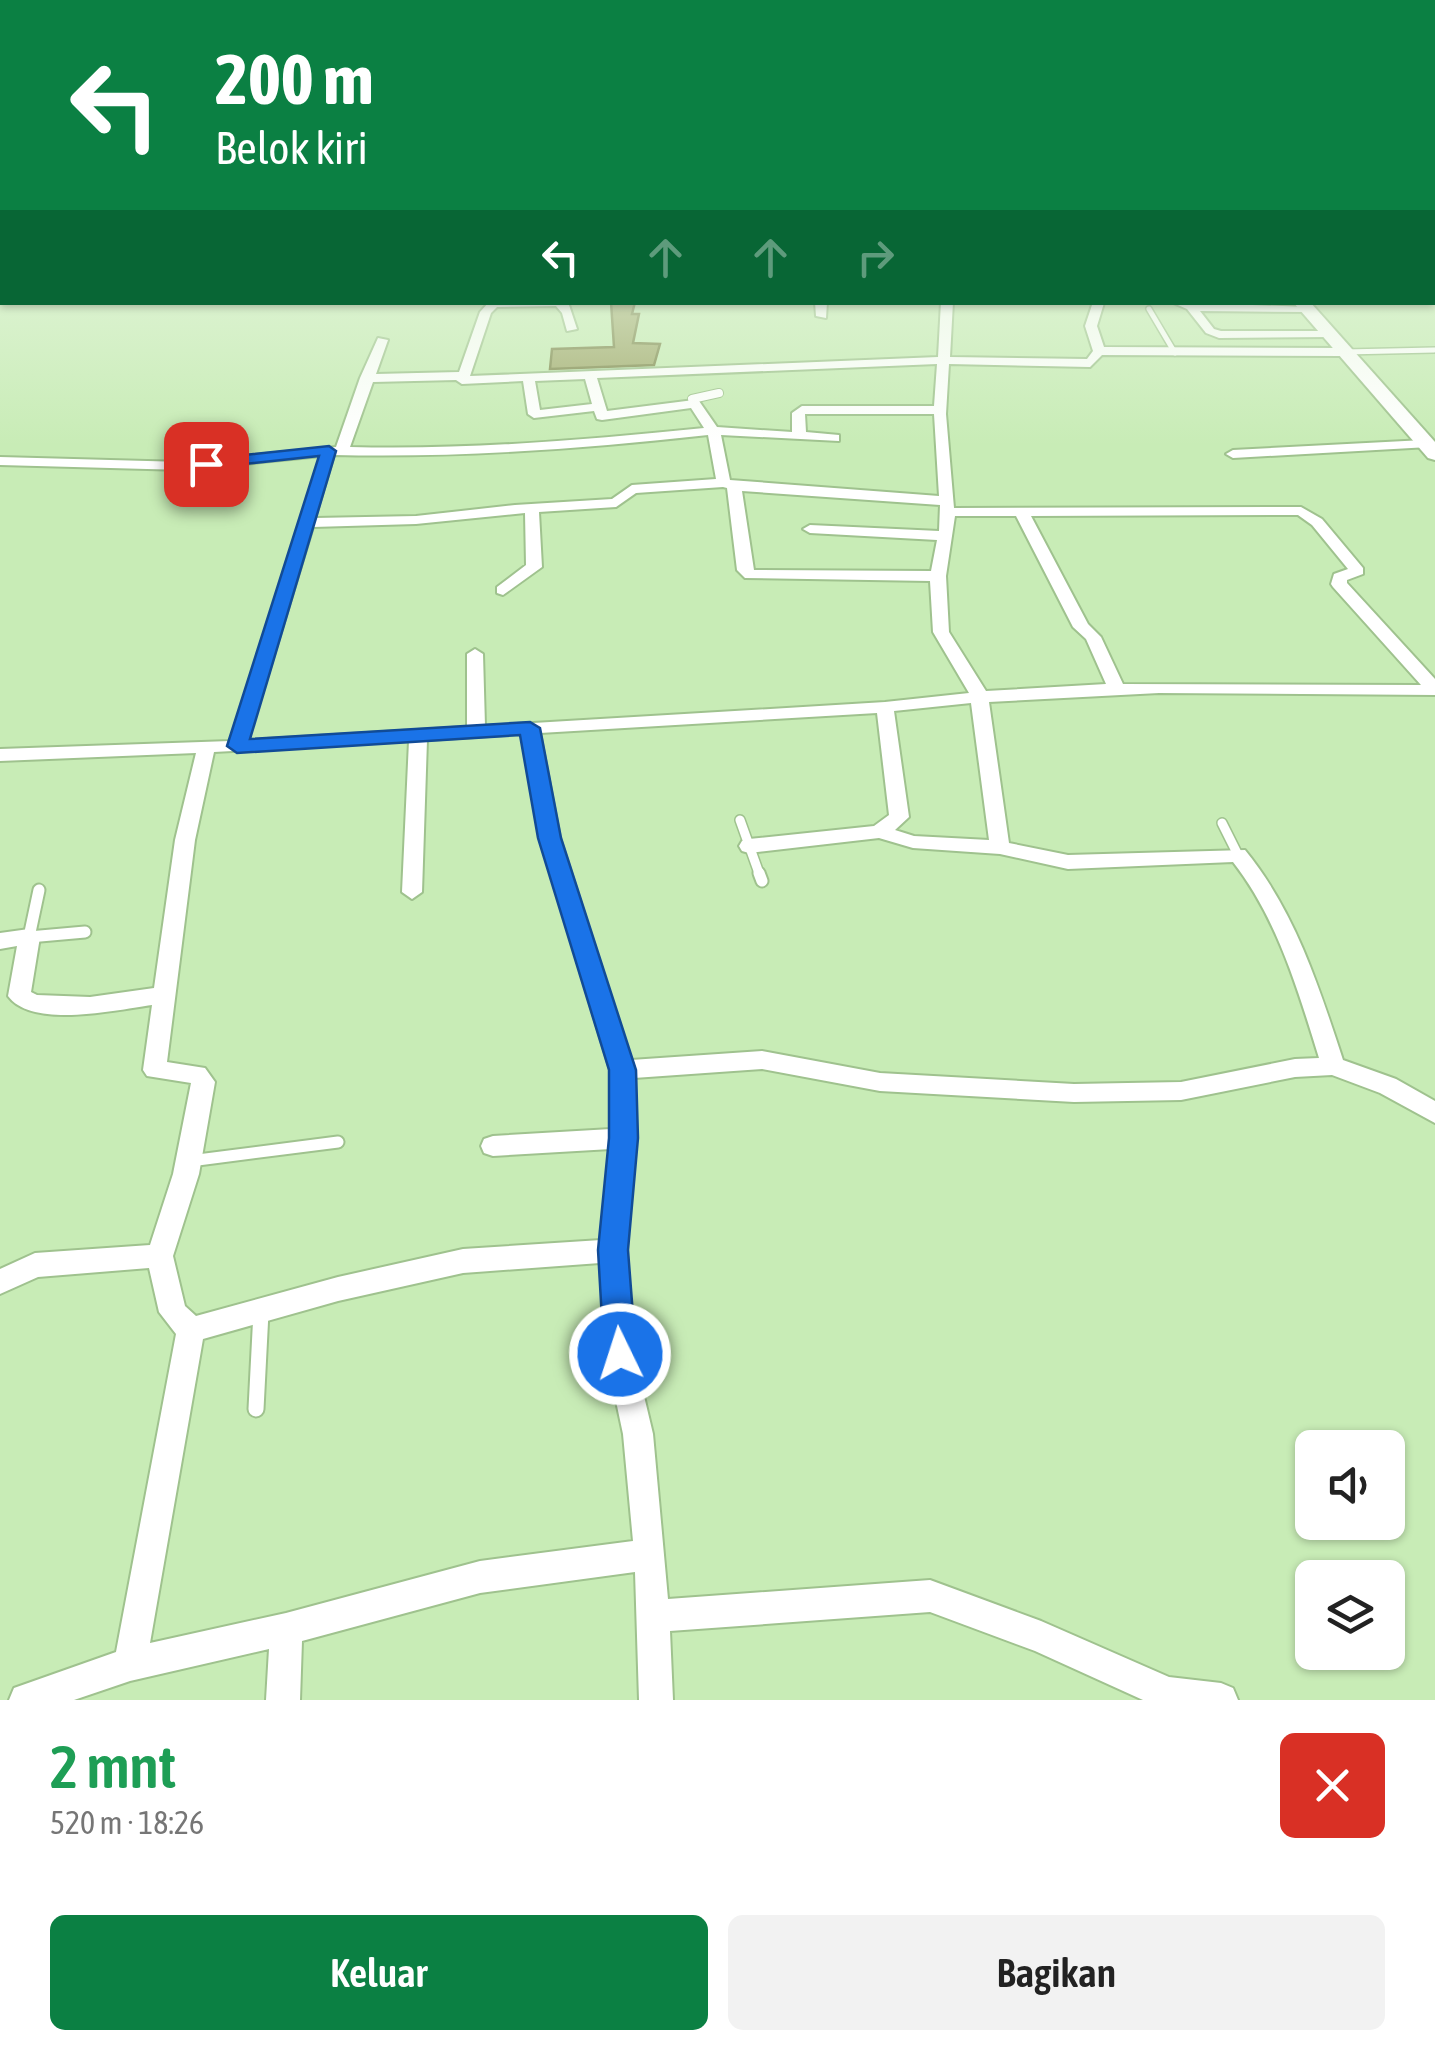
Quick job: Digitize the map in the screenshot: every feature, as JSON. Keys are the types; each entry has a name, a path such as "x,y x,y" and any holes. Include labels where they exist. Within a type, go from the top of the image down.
{"main road":[{"path":"1304,306 1430,443"}],"street":[{"path":"493,305 486,312 462,380 944,360 1090,363 1100,351"},
{"path":"563,305 571,329"},
{"path":"947,305 940,410 947,507 938,576 941,632 979,694 1000,847"},
{"path":"1097,305 1091,326 1100,351"},
{"path":"1184,305 1304,306"},
{"path":"1190,307 1210,331 1219,335 1329,334"},
{"path":"237,746 306,523 382,340"},
{"path":"1100,351 1348,352"},
{"path":"366,378 463,376"},
{"path":"590,376 608,442"},
{"path":"530,380 534,414 694,404 713,431 729,484 745,570 750,575 938,576"},
{"path":"799,438 798,413 802,410 940,410"},
{"path":"0,461 184,466 336,450 435,453 713,431 834,438"},
{"path":"435,453 442,438"},
{"path":"1233,454 1430,443"},
{"path":"306,523 416,520 616,503 634,489 729,484 1022,513 1301,510 1317,522 1358,570 1340,577 1339,584 1435,690"},
{"path":"504,590 534,567 532,508"},
{"path":"1022,513 1081,627 1093,637 1117,690"},
{"path":"810,529 946,536"},
{"path":"475,654 476,732"},
{"path":"0,755 206,748 885,708 979,694 1435,690"},
{"path":"879,832 900,817 885,708"},
{"path":"530,728 550,838 622,1070 624,1138 613,1250 620,1354 638,1434 650,1554 656,1700"},
{"path":"412,892 418,735"},
{"path":"191,1330 172,1312 160,1256 189,1161 203,1082 197,1074 155,1070 185,840 206,748"},
{"path":"749,846 879,832 914,842 1000,847 1068,862 1238,855 1262,890 1297,964 1333,1066"},
{"path":"0,941 29,936 19,996 26,1001 54,1006 166,995"},
{"path":"622,1070 762,1060 880,1082 1181,1092 1295,1068 1333,1066 1388,1086 1435,1113"},
{"path":"493,1146 624,1138"},
{"path":"191,1330 463,1261 613,1250"},
{"path":"0,1282 34,1264 160,1256"},
{"path":"130,1664 191,1330"},
{"path":"26,1700 130,1664 480,1577 650,1554"},
{"path":"653,1616 930,1596 1041,1637 1168,1694 1221,1700"},
{"path":"283,1700 286,1628"}],"lane":[{"path":"1149,309 1175,353"},
{"path":"1348,352 1434,350"},
{"path":"694,404 692,399 696,396 719,393"},
{"path":"740,820 762,881"},
{"path":"1222,823 1238,855"},
{"path":"39,890 29,936 85,932"},
{"path":"189,1161 338,1142"},
{"path":"256,1409 261,1310"}],"building":[{"path":"611,305 634,305 632,314 639,314 633,343 660,344 654,365 550,369 552,349 614,347"}],"route":[{"path":"206,464 329,451 237,746 530,728 550,838 622,1070 624,1138 613,1250 620,1354"}]}
